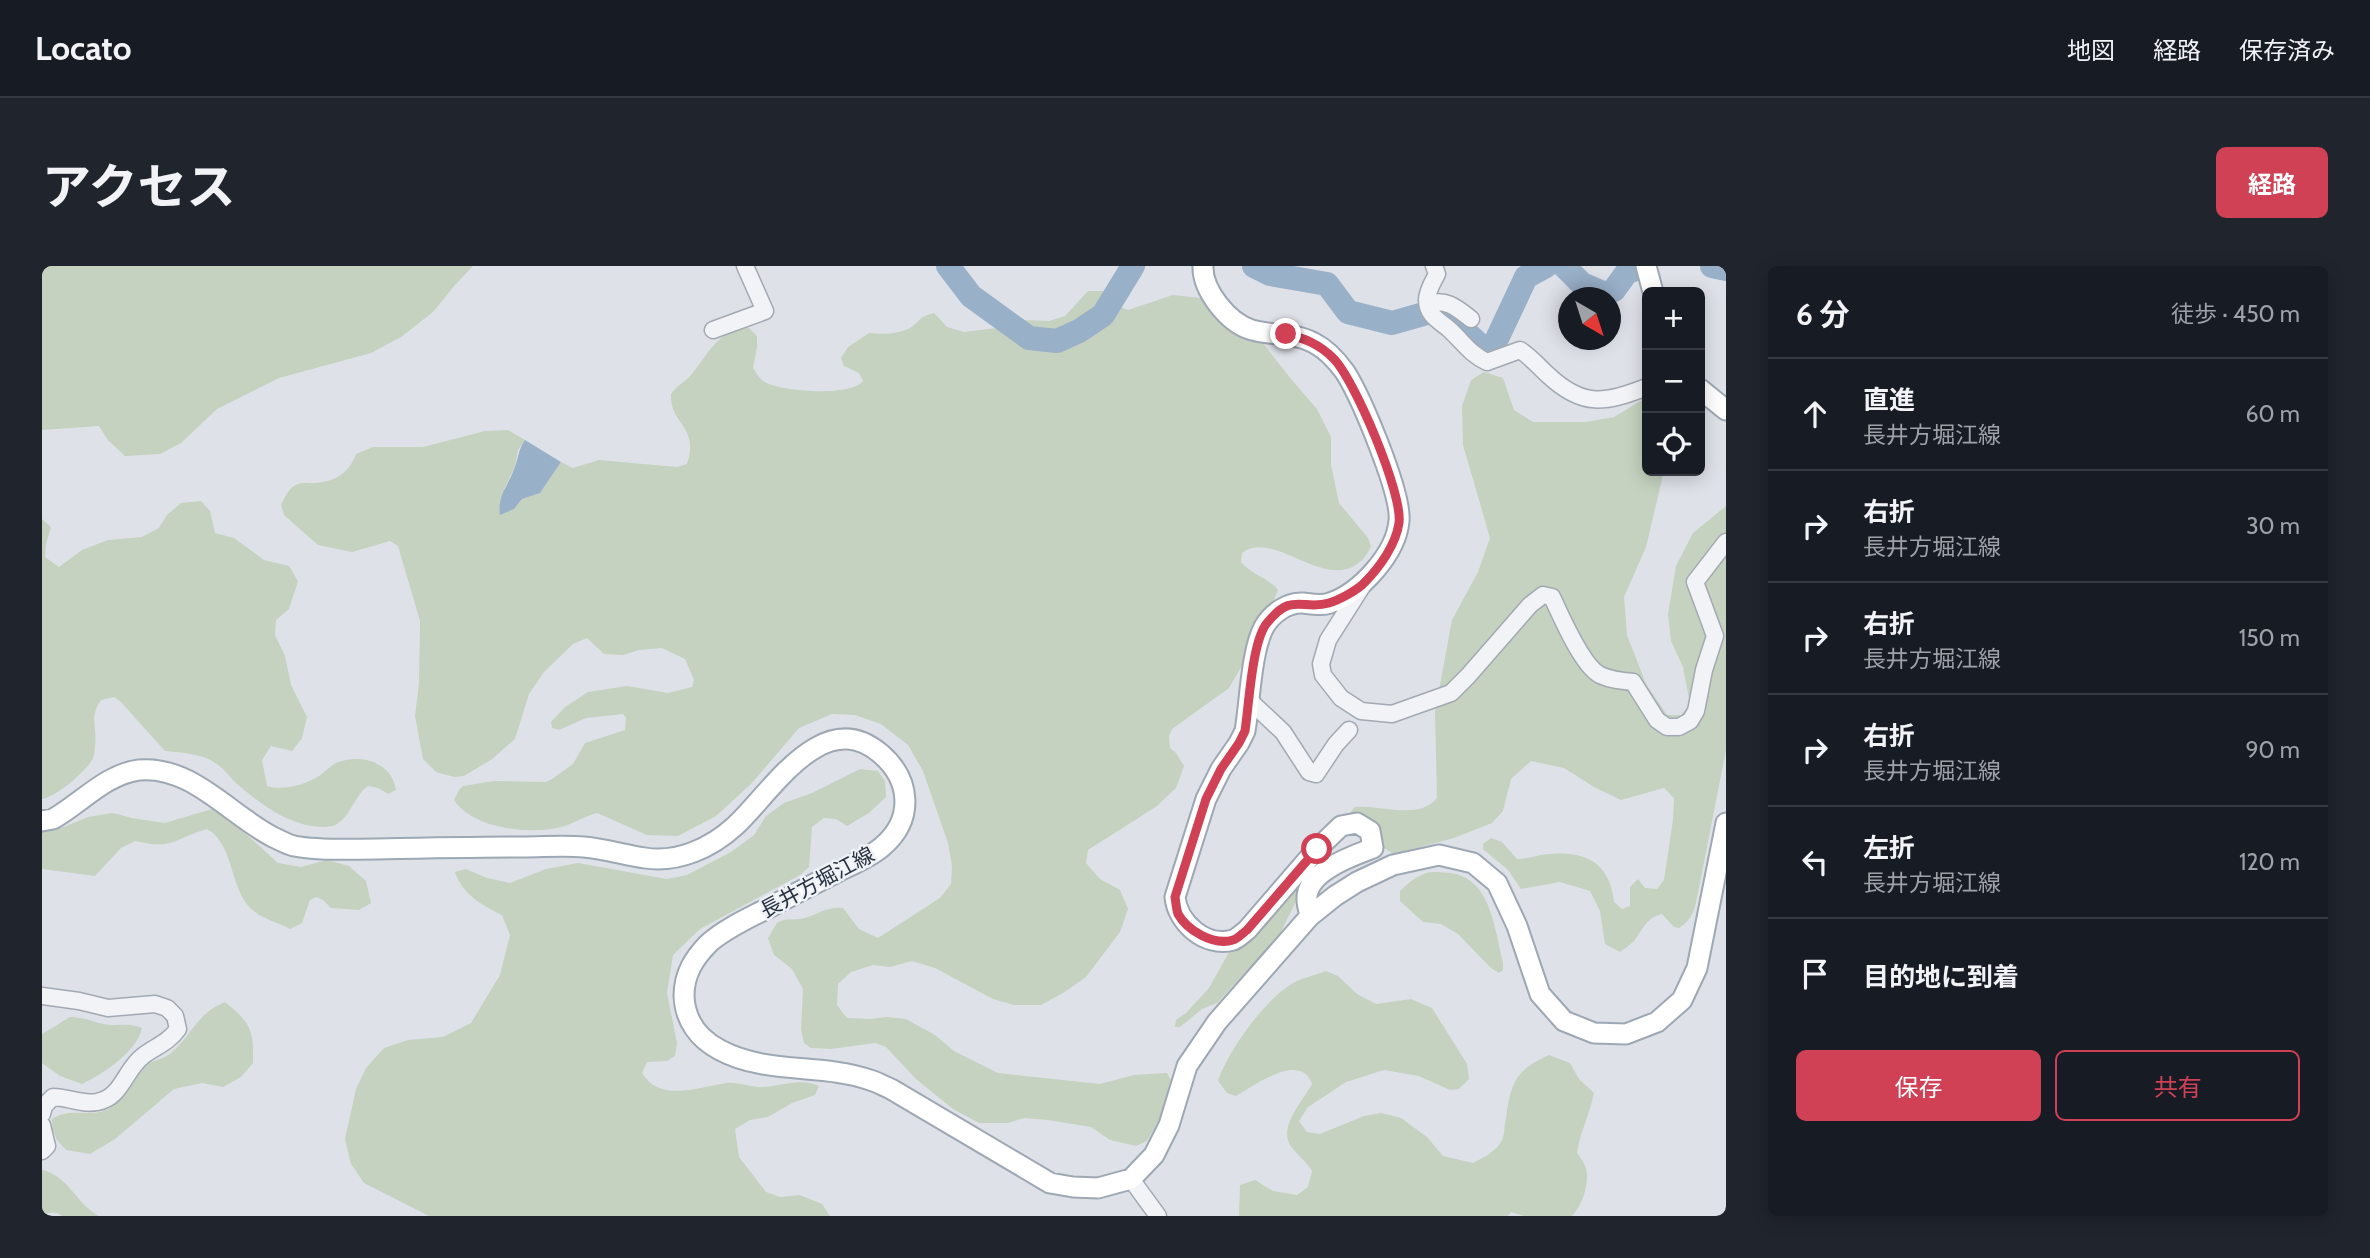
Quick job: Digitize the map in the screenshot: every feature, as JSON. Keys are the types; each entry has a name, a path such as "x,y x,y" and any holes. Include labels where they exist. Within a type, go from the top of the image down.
{"main road":[{"path":"1646,266 1652,287"},
{"path":"1203,270 1205,286 1216,302 1239,324 1250,329 1286,334 1315,344 1333,358 1345,373 1376,437 1399,509 1399,524 1392,545 1364,583 1329,604 1290,604 1265,625 1258,643 1245,731 1206,799 1175,897 1177,910 1184,922 1204,937 1233,940 1247,930 1317,849 1341,826 1357,823 1370,831 1373,848 1393,864"},
{"path":"1705,393 1726,410"},
{"name":"長井方堀江線","path":"42,821 53,819 115,779 137,770 164,772 185,778 255,828 289,845 332,849 585,847 647,859 669,860 689,854 733,827 784,774 825,741 846,738 869,745 884,756 897,771 904,787 906,801 895,833 881,848 859,861 741,922 712,940 695,958 687,974 685,1010 691,1025 709,1044 728,1054 765,1065 848,1075 891,1089 1050,1183 1098,1188 1131,1179"},
{"path":"1131,1179 1154,1155 1169,1125 1187,1066 1217,1022 1310,916 1346,889 1393,864 1439,855 1473,863 1497,883 1517,926 1540,994 1564,1021 1594,1033 1626,1034 1657,1022 1682,1000 1697,968 1726,822"},
{"path":"1310,916 1306,898 1311,886 1325,870 1373,848"}],"street":[{"path":"713,330 765,311 745,266"},
{"path":"1434,266 1437,274 1429,288 1427,304 1436,320 1449,329 1476,357 1487,362 1520,350 1530,356 1562,388 1578,397 1600,400 1642,389"},
{"path":"1427,304 1443,301 1454,305 1471,319"},
{"path":"1364,583 1328,640 1321,664 1323,675 1341,698 1361,711 1392,714 1451,693 1530,605 1543,595 1552,597 1570,637 1598,674 1616,681 1633,682 1657,720 1667,727 1679,727 1690,721 1696,712 1704,670 1715,636 1695,582 1726,542"},
{"path":"1250,701 1283,732 1309,772 1316,774 1349,730"},
{"path":"42,996 108,1008 155,1004 166,1008 175,1016 178,1029 171,1039 142,1056 109,1098 97,1102 82,1102 66,1097 53,1097 44,1106 42,1114"},
{"path":"42,1125 47,1146 42,1151"},
{"path":"1131,1179 1158,1216"}],"green space":[{"path":"42,266 473,266 433,312 401,337 371,353 279,378 217,409 181,443 160,454 125,456 108,440 99,426 42,430"},
{"path":"1088,291 1104,291 1120,307 1128,310 1173,295 1201,298 1244,319 1317,409 1331,437 1331,465 1339,503 1368,538 1371,546 1362,560 1348,569 1333,570 1317,567 1269,548 1255,548 1242,553 1241,562 1278,590 1273,602 1257,621 1246,659 1229,688 1172,729 1169,736 1170,748 1184,766 1176,788 1157,806 1088,850 1086,863 1100,879 1120,890 1128,909 1120,932 1086,977 1041,1005 1014,1005 993,999 935,968 912,961 890,967 873,965 851,972 838,984 837,1005 847,1018 906,1019 935,1035 954,1051 998,1073 1100,1084 1134,1075 1167,1073 1172,1082 1161,1116 1147,1141 1136,1146 1110,1140 1091,1127 1048,1120 1024,1118 1008,1123 979,1123 953,1109 916,1079 886,1047 875,1043 831,1049 811,1048 804,1043 801,1030 803,989 792,969 774,955 768,938 777,923 806,918 831,908 843,908 859,929 878,938 940,898 951,884 952,866 948,843 923,771 908,745 881,724 855,715 832,714 799,728 751,784 716,816 678,836 647,835 597,813 566,826 534,830 503,827 474,818 454,800 463,786 494,781 546,782 573,764 585,743 625,730 626,718 623,714 586,718 559,730 552,728 551,722 565,707 588,692 627,686 668,693 692,687 694,680 685,659 662,648 623,655 604,654 587,638 573,644 544,672 529,694 515,739 492,759 464,776 454,777 436,772 423,759 415,716 419,683 420,621 398,546 390,541 352,552 318,545 284,515 281,505 295,485 335,478 345,471 356,454 373,447 423,447 485,431 508,430 525,440 518,450 515,467 504,489 514,509 522,499 540,493 561,462 573,468 599,460 677,467 687,464 690,441 674,412 671,394 691,375 715,344 730,332 749,328 757,336 753,368 763,381 784,388 830,391 856,386 863,381 859,373 844,366 841,358 848,347 869,333 900,332 934,313 947,327 964,332 997,328 1020,320 1049,321 1065,316"},
{"path":"1484,372 1503,378 1514,410 1533,422 1586,422 1614,417 1642,400 1642,476 1663,476 1646,547 1624,597 1627,635 1646,684 1667,715 1681,715 1690,704 1683,667 1671,641 1668,614 1676,566 1693,533 1726,506 1726,750 1696,903 1686,923 1679,928 1674,927 1662,914 1657,916 1620,952 1605,944 1600,911 1590,891 1560,882 1521,889 1508,870 1483,849 1483,844 1491,838 1502,842 1517,859 1547,854 1586,858 1602,869 1612,889 1614,902 1622,909 1630,906 1630,887 1638,879 1645,888 1657,889 1664,880 1674,798 1664,788 1621,800 1564,768 1531,761 1511,779 1503,811 1492,823 1454,838 1394,854 1379,845 1349,814 1355,807 1420,809 1437,798 1435,712 1452,620 1478,572 1490,538 1463,445 1462,406 1471,380"},
{"path":"201,501 210,511 215,533 234,538 264,560 289,566 298,581 289,609 276,620 275,635 285,656 291,685 307,717 302,738 292,751 271,746 262,760 267,786 280,788 307,782 336,763 355,759 374,762 393,780 396,790 388,794 368,786 342,820 334,825 311,826 290,820 253,797 211,760 192,754 165,751 114,697 101,700 97,707 94,718 95,750 90,763 63,789 42,799 42,519 51,527 45,557 59,567 82,550 108,540 142,537 159,528 167,515 181,503"},
{"path":"860,769 878,771 885,781 886,797 869,813 847,826 836,819 824,818 812,827 809,867 800,875 700,929 673,955 667,993 677,1043 675,1056 667,1061 647,1062 642,1073 659,1088 680,1091 727,1083 768,1087 804,1082 819,1086 815,1095 792,1103 768,1117 750,1120 735,1129 739,1157 766,1192 780,1197 800,1195 822,1204 830,1216 429,1216 364,1183 351,1164 345,1139 356,1089 366,1068 384,1048 408,1040 443,1037 471,1023 500,975 510,935 502,915 468,893 455,872 466,869 487,878 510,883 546,869 578,863 667,879 687,875 731,852 754,835 766,816 784,803 812,793"},
{"path":"212,809 234,823 278,863 301,867 327,860 349,866 366,881 371,903 359,910 331,908 316,897 310,900 302,923 290,929 267,919 246,903 223,846 207,829 166,844 135,841 121,848 95,876 42,869 42,831 64,827 88,817 113,813 165,823"},
{"path":"1320,861 1321,867 1298,897 1279,936 1217,1003 1202,1009 1180,1027 1175,1027 1176,1020 1209,988 1229,952 1250,935 1314,863"},
{"path":"1430,872 1459,875 1479,889 1494,924 1503,962 1503,970 1499,973 1458,934 1441,924 1423,922 1400,901 1400,891 1403,888"},
{"path":"1326,971 1338,976 1357,994 1376,1004 1411,999 1432,1008 1467,1064 1469,1079 1459,1089 1450,1090 1419,1076 1384,1070 1346,1082 1308,1107 1299,1121 1307,1132 1320,1134 1364,1116 1381,1113 1401,1118 1427,1137 1443,1156 1473,1163 1500,1144 1504,1135 1510,1095 1517,1079 1529,1066 1549,1055 1570,1063 1579,1079 1594,1093 1577,1153 1586,1168 1586,1187 1572,1216 1524,1216 1511,1212 1508,1216 1239,1216 1240,1185 1255,1180 1273,1191 1297,1195 1308,1187 1312,1171 1290,1145 1287,1137 1293,1113 1312,1084 1306,1075 1298,1070 1288,1070 1265,1079 1236,1096 1227,1093 1218,1081 1238,1042 1258,1014 1280,992 1294,983"},
{"path":"225,1002 246,1022 253,1042 253,1063 241,1077 223,1087 202,1083 174,1089 115,1139 90,1154 66,1150 57,1140 52,1119 68,1113 98,1112 113,1106 147,1065 171,1053 207,1013"},
{"path":"70,1017 142,1028 139,1037 126,1054 82,1084 60,1076 42,1063 42,1034"},
{"path":"42,1170 59,1178 84,1205 99,1216 62,1216 52,1213 42,1216"}],"water":[{"path":"525,440 561,462 540,493 522,499 514,509 500,515 502,496"}],"waterway":[{"path":"948,266 971,296 1029,338 1057,341 1079,331 1103,315 1133,266"},
{"path":"1254,266 1270,274 1327,284 1348,312 1392,323 1441,309 1484,349 1495,343 1526,277 1546,266"},
{"path":"1564,266 1582,284 1605,294 1614,290 1627,272 1645,266"},
{"path":"1712,266 1726,269"}],"route":[{"path":"1286,334 1315,344 1333,358 1345,373 1376,437 1399,509 1399,524 1392,545 1364,583 1329,604 1290,604 1265,625 1258,643 1245,731 1206,799 1175,897 1177,910 1184,922 1204,937 1233,940 1247,930 1317,849"}]}
